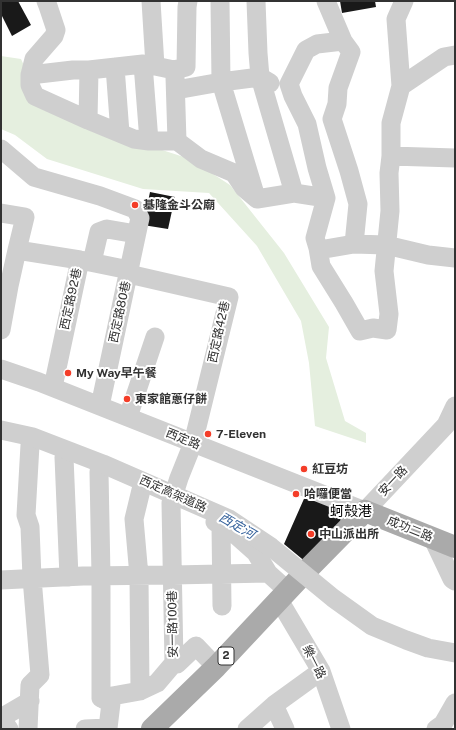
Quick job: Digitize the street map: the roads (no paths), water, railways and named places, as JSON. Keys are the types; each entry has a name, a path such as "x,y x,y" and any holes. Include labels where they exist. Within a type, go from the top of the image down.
{"main road":[{"name":"成功二路","path":"365,512 455,547"},
{"name":"安一路","path":"152,729 216,667 293,585 365,512"}],"street":[{"path":"46,1 56,30 54,36 34,59 30,75 30,85 35,96 134,139 148,141 177,141 201,159 234,173 244,188 257,199 294,193 326,198"},
{"path":"148,141 151,1"},
{"path":"30,75 74,70 149,65 174,70 186,67 188,1"},
{"path":"220,1 221,82 257,199"},
{"path":"256,1 260,77 294,193"},
{"path":"326,1 343,41 351,52 338,88 337,104 332,119 358,204 354,244"},
{"path":"343,41 317,44 306,50 289,84 293,96 307,124 317,168 326,198 315,238 321,266 360,331 373,328 387,330 389,314 384,271 390,211 389,173 391,156 391,123 401,86 396,19 404,1"},
{"path":"401,86 444,57 455,55"},
{"path":"116,67 120,133"},
{"path":"88,120 89,70"},
{"path":"174,70 177,141"},
{"path":"176,90 260,77 293,96"},
{"path":"1,149 34,177 100,196 135,210 138,226 107,229 99,232 86,261 17,250"},
{"path":"391,156 455,158"},
{"path":"1,213 25,218 9,286 1,330"},
{"name":"西定路80巷","path":"100,406 138,226"},
{"path":"318,248 325,249 354,244 386,245 428,255 455,258"},
{"name":"西定路92巷","path":"53,387 86,261 129,270"},
{"name":"西定路42巷","path":"129,270 133,274 228,297 193,443"},
{"path":"128,417 155,337"},
{"name":"西定路","path":"1,369 53,387 365,512"},
{"name":"安一路","path":"365,512 450,428 455,406"},
{"name":"西定高架道路","path":"1,430 33,437 103,464 229,519 271,547 333,598 372,626 389,634 428,648 455,653"},
{"path":"1,439 30,445 64,457 171,502 221,525 229,529 256,553 268,573 293,585"},
{"path":"171,502 193,443"},
{"path":"28,729 30,685 40,675 32,578 30,528 26,515 30,445"},
{"path":"64,457 69,577"},
{"path":"99,472 101,698"},
{"path":"140,691 139,576 134,519 141,490"},
{"name":"安一路100巷","path":"171,502 174,663 177,664 196,646 216,667"},
{"path":"221,525 222,606"},
{"path":"433,539 452,579 455,581"},
{"name":"安一路100巷","path":"1,580 101,576 268,573"},
{"name":"樂一路","path":"293,585 341,729"},
{"path":"101,698 140,691 157,683 174,663"},
{"path":"247,729 274,705 321,671"},
{"path":"85,729 108,728 111,703 101,698"},
{"path":"9,729 1,717 30,701"},
{"path":"436,729 444,724 455,703"},
{"path":"274,705 285,729"}],"place":[{"name":"基隆金斗公廟","path":"135,205"},
{"name":"My Way早午餐","path":"68,373"},
{"name":"東家館蔥仔餅","path":"127,399"},
{"name":"7-Eleven","path":"208,434"},
{"name":"紅豆坊","path":"304,469"},
{"name":"哈囉便當","path":"296,494"},
{"name":"中山派出所","path":"311,534"}],"district":[{"name":"蚵殼港","path":"351,512"}],"water label":[{"name":"西定河","path":"237,526"}]}
